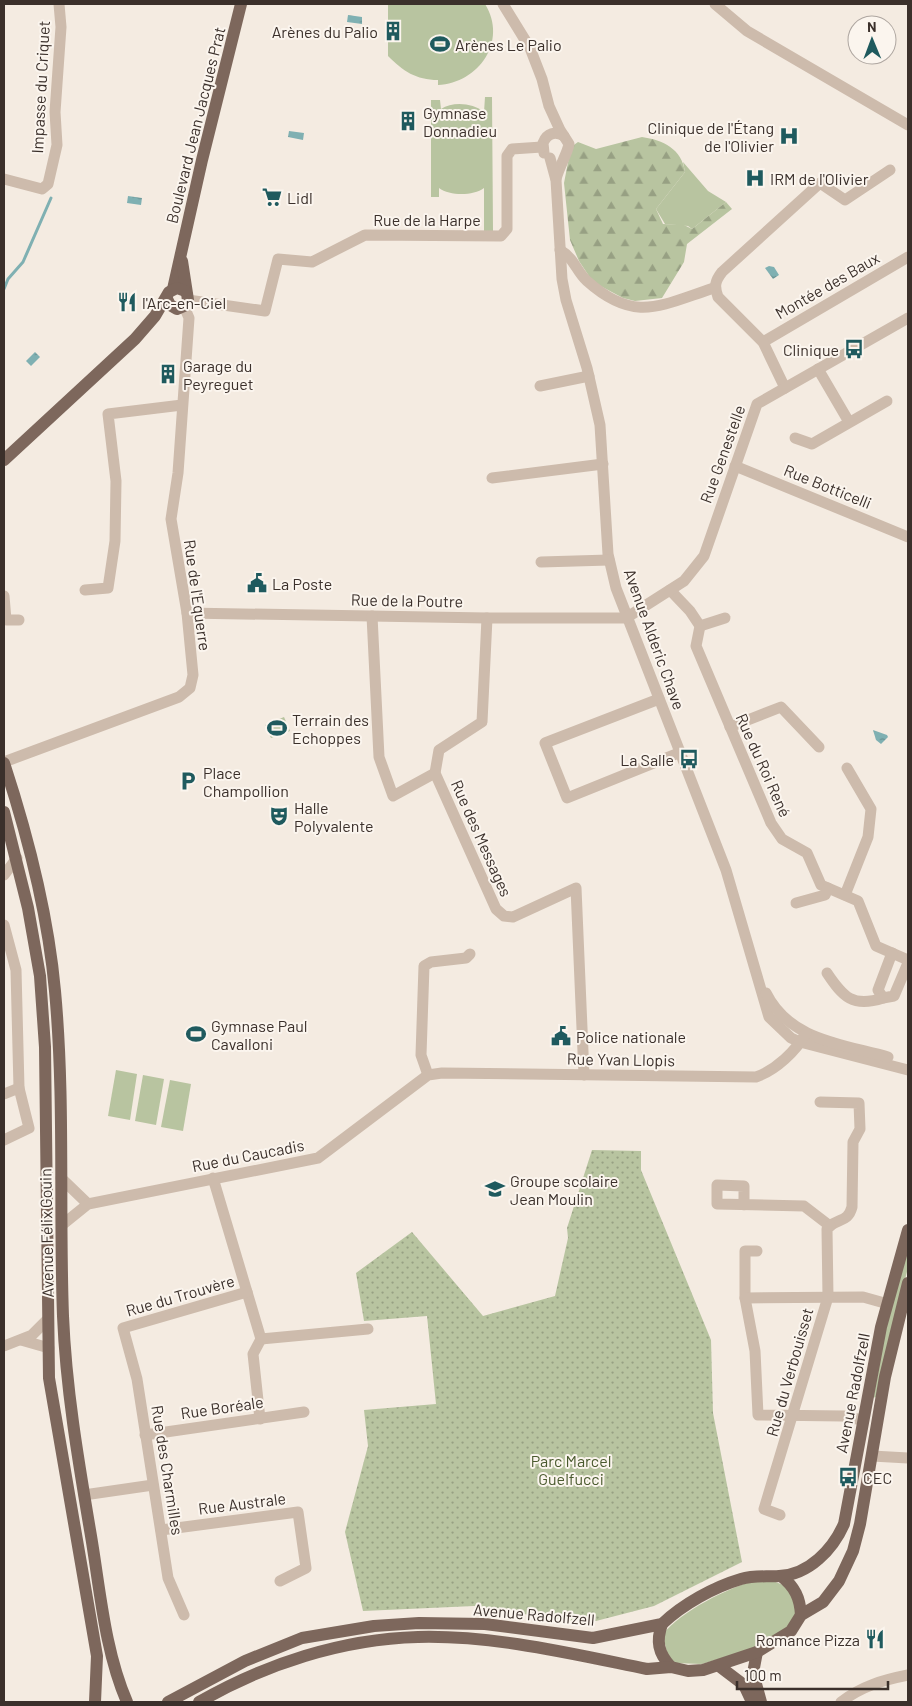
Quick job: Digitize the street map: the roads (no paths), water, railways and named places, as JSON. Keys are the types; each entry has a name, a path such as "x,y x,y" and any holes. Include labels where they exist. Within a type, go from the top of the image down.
{"main road":[{"name":"Boulevard Jean Jacques Prat","path":"4,460 135,339 157,314 178,299 181,255 200,168 241,4"},
{"name":"Avenue Félix Gouin","path":"4,762 35,872 55,988 59,1045 63,1316 68,1374 84,1495 110,1648 118,1685 127,1702"},
{"name":"Avenue Félix Gouin","path":"4,812 28,908 40,976 45,1047 49,1378 97,1656 95,1702"},
{"name":"Avenue Radolfzell","path":"168,1702 244,1661 302,1638 374,1626 419,1622 485,1624 593,1638 662,1624 671,1616 713,1590 746,1578 759,1575 781,1576 808,1566 822,1557 837,1540 849,1505 862,1420 888,1304 908,1230"},
{"name":"Avenue Radolfzell","path":"199,1702 282,1663 362,1642 419,1637 496,1642 647,1669 671,1667 688,1671 719,1666 757,1652 791,1631 801,1615 823,1602 838,1581 853,1551 872,1456 885,1377 908,1283"},
{"path":"781,1576 792,1585 800,1602 801,1615"},
{"path":"662,1624 658,1634 658,1645 662,1658 671,1667"},
{"path":"757,1652 753,1673 760,1702"},
{"path":"719,1666 744,1685 752,1702"}],"street":[{"name":"Impasse du Criquet","path":"4,179 42,189 48,184 57,145 55,112 61,27 60,4"},
{"path":"503,4 530,48 542,79 549,106 550,126 544,141 543,152 550,158 563,157 569,149 567,140 549,106"},
{"path":"715,4 747,31 908,125"},
{"path":"544,141 555,133 564,136"},
{"name":"Rue de la Harpe","path":"178,299 265,311 278,260 312,262 366,235 501,236 507,229 506,156 512,149 544,141"},
{"name":"Avenue Alderic Chave","path":"556,180 563,157"},
{"name":"Avenue Alderic Chave","path":"550,158 556,180 560,250 566,300 589,376 600,425 609,560 626,618 681,752 726,870 769,1017 791,1038 803,1037 908,1062"},
{"path":"785,388 762,342 718,297 714,288 716,280 722,272 820,183 845,200 890,170"},
{"path":"560,250 570,256 586,280 623,305 641,308 665,305 714,288"},
{"name":"Montée des Baux","path":"762,342 908,257"},
{"name":"Rue de l'Equerre","path":"4,762 179,697 192,689 193,675 187,614 171,520 178,473 188,318 178,299"},
{"name":"Rue Genestelle","path":"626,618 684,581 704,556 757,404 908,318"},
{"path":"818,369 849,422"},
{"path":"540,386 589,376"},
{"path":"795,438 812,444 887,401"},
{"path":"85,590 108,588 114,541 116,481 108,414 182,405"},
{"path":"492,478 603,464"},
{"name":"Rue Botticelli","path":"735,466 908,537"},
{"path":"541,562 609,560"},
{"path":"670,590 690,611 700,626 725,618"},
{"path":"4,596 6,620 19,620"},
{"name":"Rue de la Poutre","path":"187,614 626,618"},
{"path":"372,616 379,757 393,796 436,773"},
{"name":"Rue des Messages","path":"487,618 482,722 439,750 436,773 496,909 504,916 514,917 576,888 584,1075"},
{"name":"Rue du Roi René","path":"700,626 696,646 771,823 782,839 807,853 821,885 828,888"},
{"path":"659,699 545,743 567,798 681,752"},
{"path":"730,727 781,707 819,747"},
{"path":"845,895 868,837 871,809 847,768"},
{"path":"4,875 17,858"},
{"path":"796,903 826,895 828,888 858,901 876,946 908,961 894,996 866,1003 842,994 827,972"},
{"path":"4,925 16,970 19,1088 29,1128"},
{"path":"883,998 878,990 892,953"},
{"path":"424,1078 421,1056 424,966 431,962 466,958 470,954"},
{"name":"Avenue Alderic Chave","path":"803,1037 908,1070"},
{"name":"Rue Yvan Llopis","path":"424,1078 442,1073 756,1078 769,1072 803,1037"},
{"name":"Rue du Caucadis","path":"62,1225 88,1204 318,1158 424,1078"},
{"path":"4,1094 19,1088"},
{"path":"744,1205 804,1206 830,1226 834,1222 843,1221 850,1215 852,1207 853,1142 860,1129 859,1103 820,1102"},
{"path":"4,1140 29,1128 46,1135"},
{"path":"61,1178 88,1204"},
{"path":"213,1178 261,1339 253,1354 260,1419"},
{"name":"Rue du Verbouisset","path":"780,1515 764,1509 794,1416 828,1297 827,1229 830,1226"},
{"path":"757,1251 745,1251 745,1298 755,1350 758,1415 843,1416 862,1420"},
{"name":"Rue du Trouvère","path":"123,1328 247,1292"},
{"path":"745,1298 863,1297 888,1304"},
{"path":"4,1346 32,1335 48,1319"},
{"name":"Rue des Charmilles","path":"123,1328 137,1379 168,1578 184,1615"},
{"path":"261,1339 368,1329"},
{"path":"20,1340 49,1348"},
{"name":"Rue Boréale","path":"145,1434 304,1412"},
{"path":"872,1456 908,1458"},
{"path":"84,1495 153,1485"},
{"name":"Rue Australe","path":"160,1530 298,1512 306,1568 280,1581"},
{"path":"841,1702 855,1691 876,1682 908,1675"}],"water":[{"path":"348,15 362,17 362,24 347,22"},
{"path":"289,131 304,133 303,140 288,137"},
{"path":"128,196 142,198 141,205 127,203"},
{"path":"769,266 774,267 779,275 773,279 765,268"},
{"path":"35,352 40,357 31,366 26,361"},
{"path":"873,730 888,737 881,744 876,740"}],"waterway":[{"path":"4,289 8,279 23,262 51,198"}],"place":[{"name":"Arènes du Palio","path":"393,31"},
{"name":"Arènes Le Palio","path":"440,44"},
{"name":"Gymnase Donnadieu","path":"408,121"},
{"name":"Clinique de l'Étang de l'Olivier","path":"789,136"},
{"name":"IRM de l'Olivier","path":"755,178"},
{"name":"Lidl","path":"272,197"},
{"name":"l'Arc-en-Ciel","path":"127,302"},
{"name":"Clinique","path":"854,349"},
{"name":"Garage du Peyreguet","path":"168,374"},
{"name":"La Poste","path":"257,583"},
{"name":"Terrain des Echoppes","path":"277,728"},
{"name":"La Salle","path":"689,759"},
{"name":"Place Champollion","path":"188,781"},
{"name":"Halle Polyvalente","path":"279,816"},
{"name":"Gymnase Paul Cavalloni","path":"196,1034"},
{"name":"Police nationale","path":"561,1036"},
{"name":"Groupe scolaire Jean Moulin","path":"495,1189"},
{"name":"CEC","path":"848,1477"},
{"name":"Romance Pizza","path":"875,1639"}],"park label":[{"name":"Parc Marcel Guelfucci","path":"571,1469"}]}
